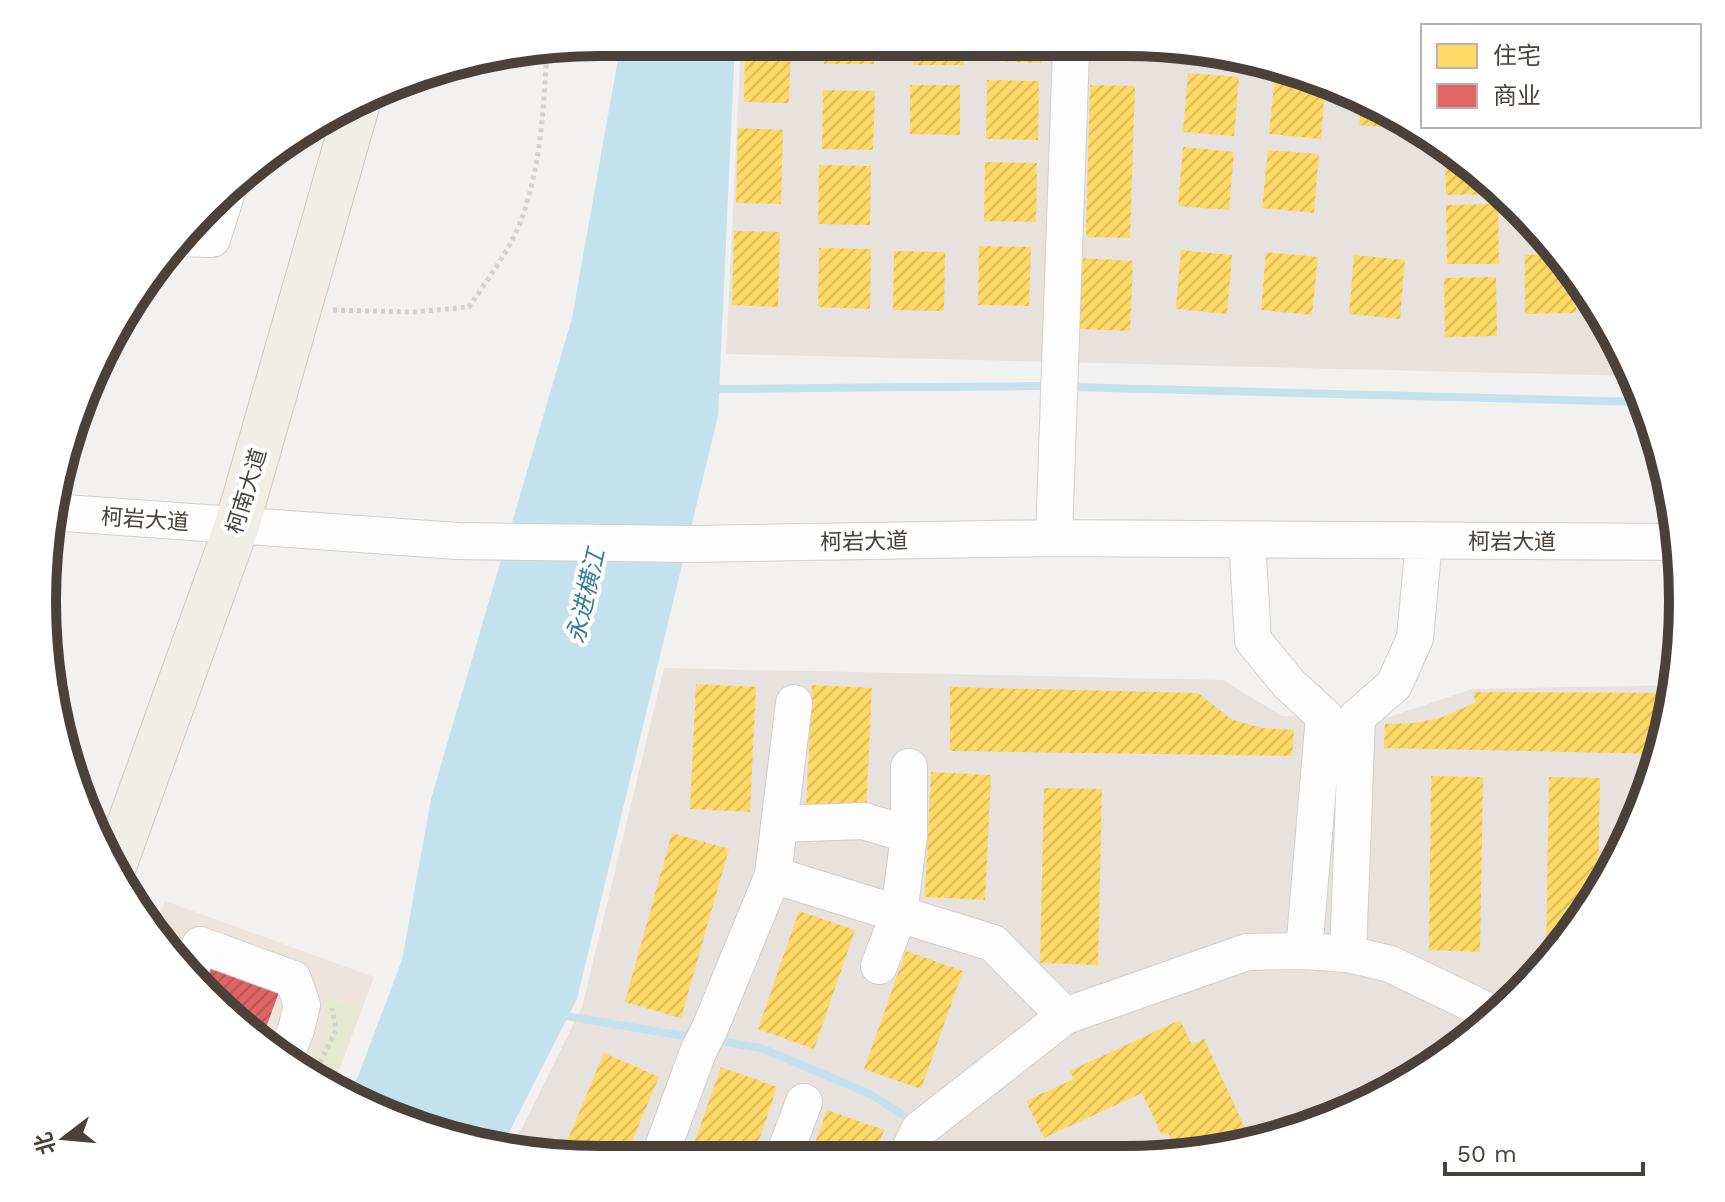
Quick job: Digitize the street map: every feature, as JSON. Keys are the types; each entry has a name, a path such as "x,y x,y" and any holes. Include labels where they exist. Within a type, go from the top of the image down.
{"main road":[{"name":"柯南大道","path":"118,854 237,525 354,115"}],"street":[{"path":"1054,538 1071,56"},
{"path":"194,238 212,239 221,211"},
{"name":"柯岩大道","path":"63,513 457,541 693,544 1054,538 1665,542"},
{"path":"1247,540 1253,640 1289,684 1324,716 1304,951"},
{"path":"1348,954 1357,717 1394,685 1415,638 1424,541"},
{"path":"663,1146 698,1052 773,875 794,703"},
{"path":"879,966 899,914 909,835 909,767"},
{"path":"779,824 864,821 909,835"},
{"path":"773,875 993,943 1065,1016"},
{"path":"193,962 200,945 293,979 302,1005 289,1047"},
{"path":"911,1146 919,1130 1065,1016 1247,952 1348,954 1390,964 1485,1010"},
{"path":"788,1146 804,1102"}],"path":[{"path":"300,309 413,312 469,307 522,218 533,178 544,105 546,59"}],"shaded area":[{"path":"740,56 1124,56 1230,66 1299,85 1365,112 1427,148 1483,191 1534,242 1577,298 1620,376 726,354"},
{"path":"664,668 1223,680 1282,716 1386,718 1472,689 1662,685 1650,742 1628,810 1596,874 1534,960 1483,1011 1427,1054 1365,1090 1299,1117 1230,1136 1160,1145 601,1146 516,1139 582,1007"},
{"path":"165,901 374,977 336,1077 298,1054 242,1011 191,960 158,918"}],"green space":[{"path":"327,994 342,1005 360,1007 334,1076 313,1063 329,1030 323,1003"}],"water":[{"name":"永进横江","path":"619,56 734,56 718,416 577,999 506,1138 426,1117 354,1087 402,960 431,799 572,318"}],"building: 住宅":[{"path":"745,56 791,56 789,103 744,102"},
{"path":"824,56 874,56 874,64 824,64"},
{"path":"913,56 964,56 964,65 913,65"},
{"path":"991,56 1042,56 1041,63 991,61"},
{"path":"1188,73 1239,77 1234,136 1183,132"},
{"path":"1275,78 1324,94 1321,139 1269,134"},
{"path":"987,80 1039,81 1038,140 986,139"},
{"path":"910,85 960,85 960,135 910,134"},
{"path":"1090,85 1135,86 1130,238 1086,237"},
{"path":"823,90 875,91 873,150 822,149"},
{"path":"1361,110 1396,129 1359,125"},
{"path":"738,128 783,130 781,204 736,203"},
{"path":"1183,147 1234,152 1229,210 1178,206"},
{"path":"1268,150 1319,154 1314,213 1262,208"},
{"path":"1445,161 1486,194 1446,195"},
{"path":"985,162 1037,163 1036,222 984,221"},
{"path":"819,165 871,166 870,225 818,224"},
{"path":"1446,205 1498,205 1499,264 1447,264"},
{"path":"734,231 780,232 778,307 732,305"},
{"path":"979,246 1031,247 1029,306 978,305"},
{"path":"819,248 871,249 870,309 818,307"},
{"path":"1181,250 1232,255 1227,314 1176,309"},
{"path":"894,251 945,252 944,311 893,310"},
{"path":"1266,252 1318,257 1312,315 1261,310"},
{"path":"1544,254 1576,297 1576,313 1525,314 1525,255"},
{"path":"1354,255 1405,260 1400,319 1349,314"},
{"path":"1083,258 1133,261 1130,331 1079,329"},
{"path":"1496,277 1497,336 1445,337 1444,278"},
{"path":"696,684 756,687 750,812 690,809"},
{"path":"812,685 872,688 866,814 806,810"},
{"path":"950,687 1198,693 1231,719 1261,728 1294,730 1292,756 950,751"},
{"path":"1474,692 1661,693 1647,754 1384,748 1385,724 1440,718 1475,703"},
{"path":"931,772 991,775 985,900 925,897"},
{"path":"1431,776 1483,777 1480,952 1429,950"},
{"path":"1549,777 1600,778 1598,869 1546,945"},
{"path":"1044,788 1102,789 1098,965 1040,963"},
{"path":"672,833 729,849 681,1018 625,1002"},
{"path":"799,911 855,930 814,1049 758,1029"},
{"path":"906,951 963,971 921,1089 864,1069"},
{"path":"1180,1020 1192,1045 1204,1039 1247,1132 1173,1144 1168,1133 1162,1135 1142,1093 1044,1138 1026,1101 1074,1079 1070,1071"},
{"path":"604,1053 659,1077 630,1146 565,1145"},
{"path":"721,1067 777,1087 757,1146 693,1146"},
{"path":"827,1110 884,1130 878,1146 814,1146"}],"building: 商业":[{"path":"209,956 282,984 265,1030 242,1011 203,973"}],"waterway":[{"path":"711,389 1050,386"},
{"path":"1067,387 1631,402"},
{"path":"560,1015 696,1038"},
{"path":"713,1040 761,1048 870,1094 914,1122"}]}
